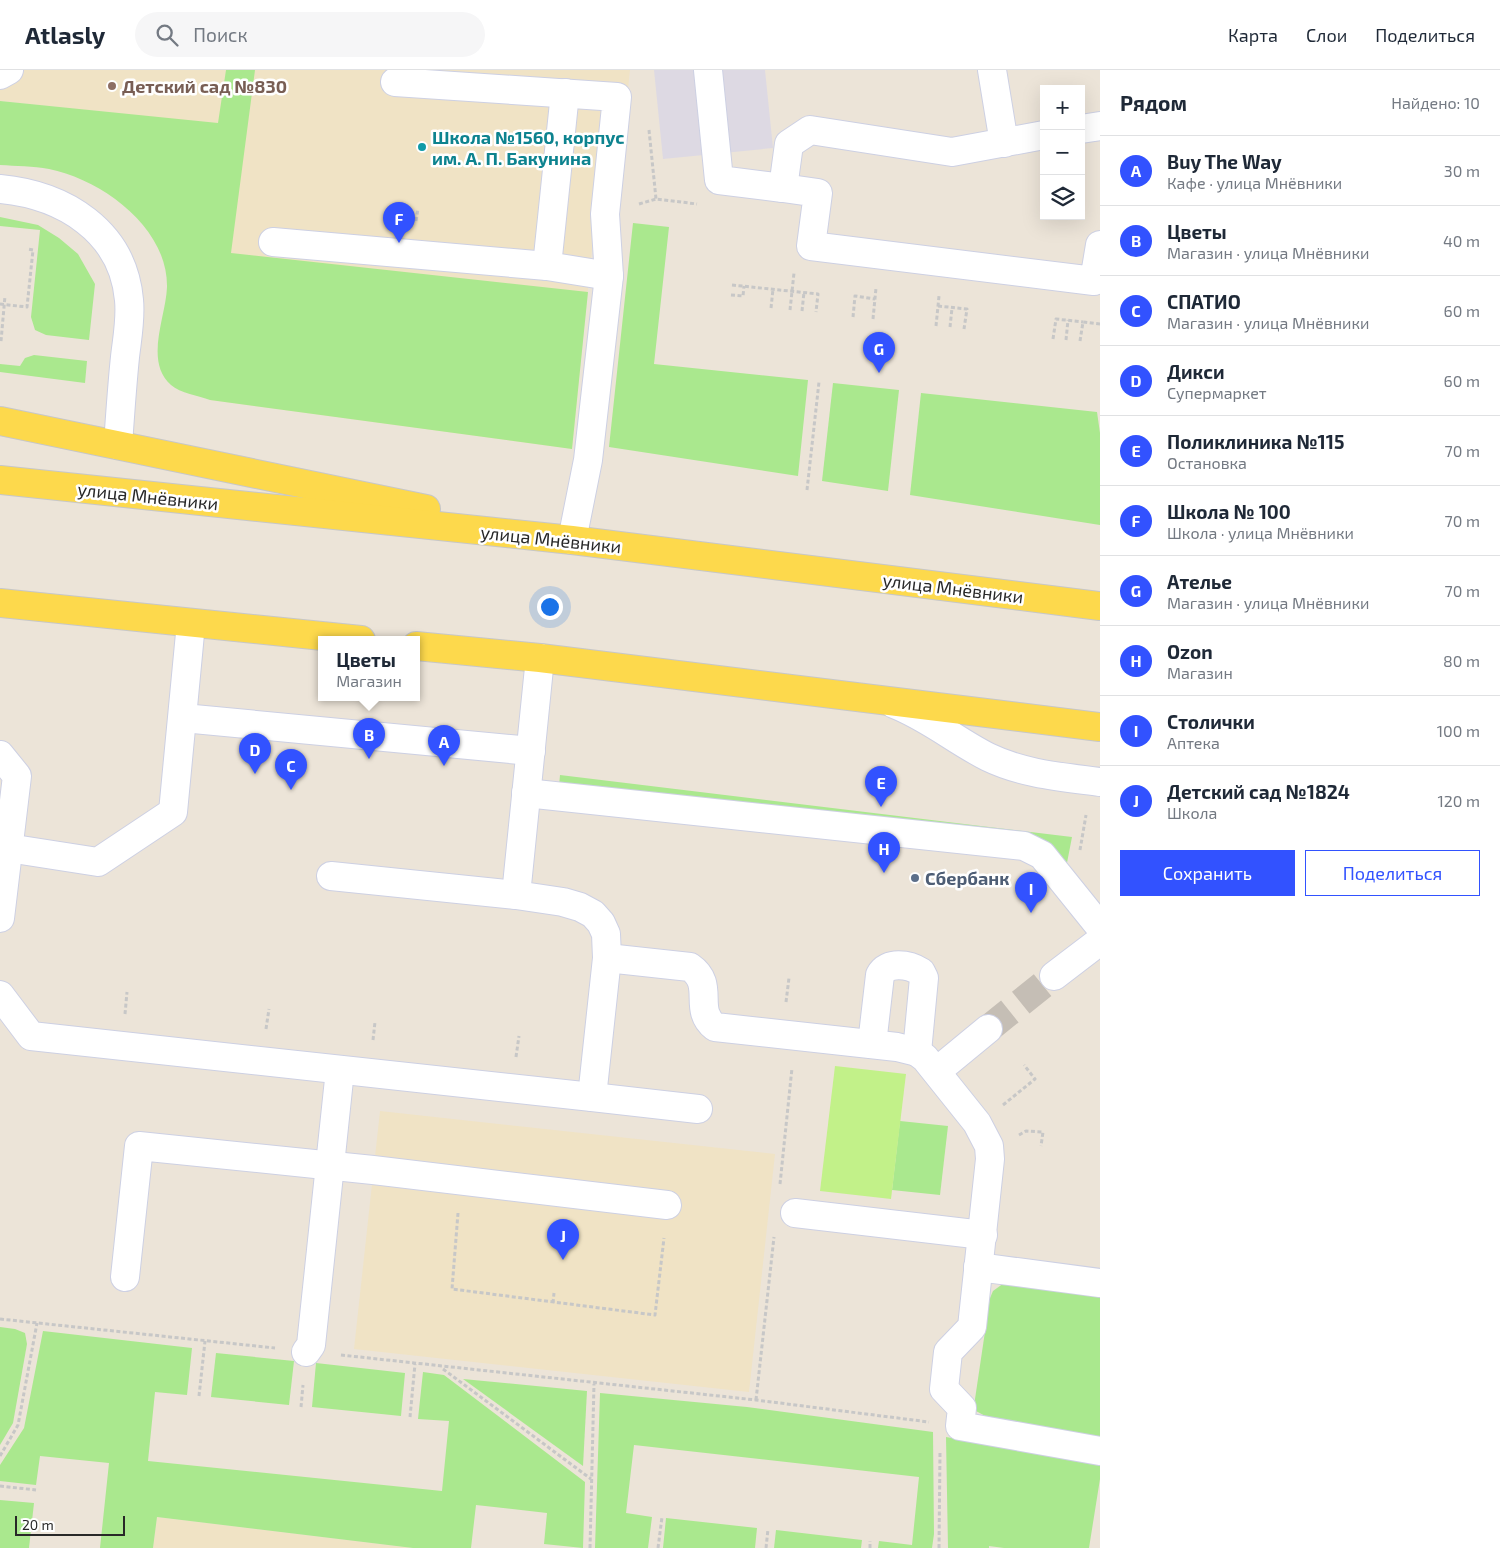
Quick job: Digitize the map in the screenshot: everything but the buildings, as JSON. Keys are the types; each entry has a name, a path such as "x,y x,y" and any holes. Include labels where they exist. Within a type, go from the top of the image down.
{"main road":[{"path":"0,420 572,540"},
{"name":"улица Мнёвники","path":"0,480 572,540 1100,606"},
{"path":"0,603 321,636"},
{"path":"420,646 540,658 1100,727"}],"street":[{"path":"0,75 9,70"},
{"path":"708,70 719,180 818,193 811,246 1094,281 1100,245"},
{"path":"992,70 1004,143"},
{"path":"394,82 617,97 605,214 609,276 588,460 572,540"},
{"path":"547,266 565,93"},
{"path":"1085,128 1100,126"},
{"path":"783,188 789,144 810,130 952,152 1040,136"},
{"path":"0,189 47,198 76,212 101,235 121,269 128,293 130,314 118,445"},
{"path":"273,242 547,266 609,276"},
{"path":"8,848 98,862 173,812 191,623"},
{"path":"516,895 540,658"},
{"path":"891,702 914,712 972,748 1012,767 1040,774 1100,782"},
{"path":"183,718 531,751"},
{"path":"0,755 17,776 0,918"},
{"path":"526,793 1024,846 1042,855 1100,927"},
{"path":"331,876 516,895 580,906 593,914 601,923 606,934 607,958 592,1097"},
{"path":"1054,976 1100,940"},
{"path":"607,958 690,967 699,974 704,985 703,1013 708,1022 715,1027 897,1047 917,1052 937,1071 977,1123 989,1146 990,1174 972,1327 948,1352 944,1389 962,1408 950,1425 1100,1451"},
{"path":"872,1044 880,975 883,969 889,966 911,967 921,972 924,978 917,1052"},
{"path":"0,995 31,1036 698,1109"},
{"path":"937,1071 988,1029"},
{"path":"306,1352 311,1345 340,1070"},
{"path":"125,1276 139,1146 460,1180 667,1205"},
{"path":"795,1213 982,1235"},
{"path":"978,1267 1100,1283"}],"path":[{"path":"648,120 656,199"},
{"path":"605,214 656,199 704,205"},
{"path":"2,305 27,307 33,250 28,249"},
{"path":"790,310 795,263"},
{"path":"732,285 818,294 816,312"},
{"path":"731,295 743,296 744,286"},
{"path":"771,308 774,289"},
{"path":"802,312 804,292"},
{"path":"1,341 2,305 5,296"},
{"path":"853,316 855,296 874,299"},
{"path":"938,306 967,309 964,329"},
{"path":"950,327 952,308"},
{"path":"1053,339 1056,319 1100,324"},
{"path":"1066,340 1068,320"},
{"path":"1080,341 1083,322"},
{"path":"807,490 819,382"},
{"path":"1083,833 1086,815 1091,815"},
{"path":"785,1011 788,978"},
{"path":"265,1032 269,1009"},
{"path":"373,1041 376,1022"},
{"path":"515,1060 519,1036"},
{"path":"998,1108 1035,1079 1024,1065"},
{"path":"1012,1138 1026,1131 1043,1132 1041,1146"},
{"path":"460,1180 452,1289 553,1303 655,1315 667,1205"},
{"path":"553,1303 554,1292"},
{"path":"0,1319 442,1368 756,1400 950,1425 939,1548"},
{"path":"0,1456 18,1425 37,1323"},
{"path":"200,1396 205,1341"},
{"path":"410,1417 415,1364"},
{"path":"442,1368 591,1479"},
{"path":"590,1548 594,1384"},
{"path":"0,1486 36,1490"},
{"path":"658,1548 662,1518"},
{"path":"766,1548 768,1529"},
{"path":"870,1541 870,1548"}],"shaded area":[{"path":"0,70 630,70 616,201 597,199 572,449 210,400 218,124 0,101"},
{"path":"654,70 765,70 773,148 663,159"},
{"path":"380,1111 775,1154 749,1392 354,1349"},
{"path":"157,1517 413,1548 153,1548"}],"green space":[{"path":"226,70 255,70 231,253 588,292 572,449 210,400 184,392 171,385 163,375 159,364 158,338 167,287 164,265 157,245 129,210 90,184 70,175 49,169 0,165 0,101 218,123"},
{"path":"0,217 38,225 59,238 78,254 95,284 89,340 46,335 35,330 31,317 40,230 0,226"},
{"path":"633,223 669,227 654,364 808,380 798,476 609,447"},
{"path":"34,355 87,361 85,383 0,372 0,364 20,366 25,358"},
{"path":"833,383 899,390 888,491 822,481"},
{"path":"921,393 1097,412 1100,433 1100,525 910,495"},
{"path":"560,775 1072,837 1066,868 1058,858 559,786"},
{"path":"835,1066 906,1074 891,1199 820,1191"},
{"path":"900,1121 948,1126 940,1195 892,1190"},
{"path":"1004,1283 1100,1296 1100,1437 987,1417 976,1411 975,1399 990,1298 993,1291"},
{"path":"0,1327 15,1329 25,1333 27,1344 13,1423 0,1445"},
{"path":"43,1331 192,1348 187,1395 155,1392 148,1461 442,1491 449,1421 418,1419 423,1372 444,1375 585,1482 583,1548 544,1544 547,1513 476,1505 471,1548 413,1548 157,1517 153,1548 100,1548 109,1463 40,1456 36,1485 0,1481 0,1465 24,1428"},
{"path":"216,1353 294,1361 289,1405 211,1397"},
{"path":"316,1363 405,1373 401,1416 312,1407"},
{"path":"463,1379 587,1391 583,1466"},
{"path":"600,1393 747,1407 933,1432 934,1534 932,1548 878,1548 879,1541 912,1545 919,1477 634,1445 626,1513 652,1517 648,1548 595,1548"},
{"path":"946,1437 1100,1465 1100,1479 1089,1548 1004,1548 989,1546 989,1548 948,1548"},
{"path":"0,1500 34,1503 29,1548 0,1548"},
{"path":"666,1518 757,1528 755,1548 663,1548"},
{"path":"776,1530 862,1540 861,1548 774,1548"}],"tunnel":[{"path":"988,1029 1054,976"}],"place":[{"name":"Детский сад №830","path":"112,86"},
{"name":"Школа №1560, корпус им. А. П. Бакунина","path":"422,147"},
{"name":"Школа № 100","path":"399,243"},
{"name":"Ателье","path":"879,373"},
{"name":"Цветы","path":"369,759"},
{"name":"Buy The Way","path":"444,766"},
{"name":"Дикси","path":"255,774"},
{"name":"СПАТИО","path":"291,790"},
{"name":"Поликлиника №115","path":"881,807"},
{"name":"Ozon","path":"884,873"},
{"name":"Сбербанк","path":"915,878"},
{"name":"Столички","path":"1031,913"},
{"name":"Детский сад №1824","path":"563,1260"}]}
